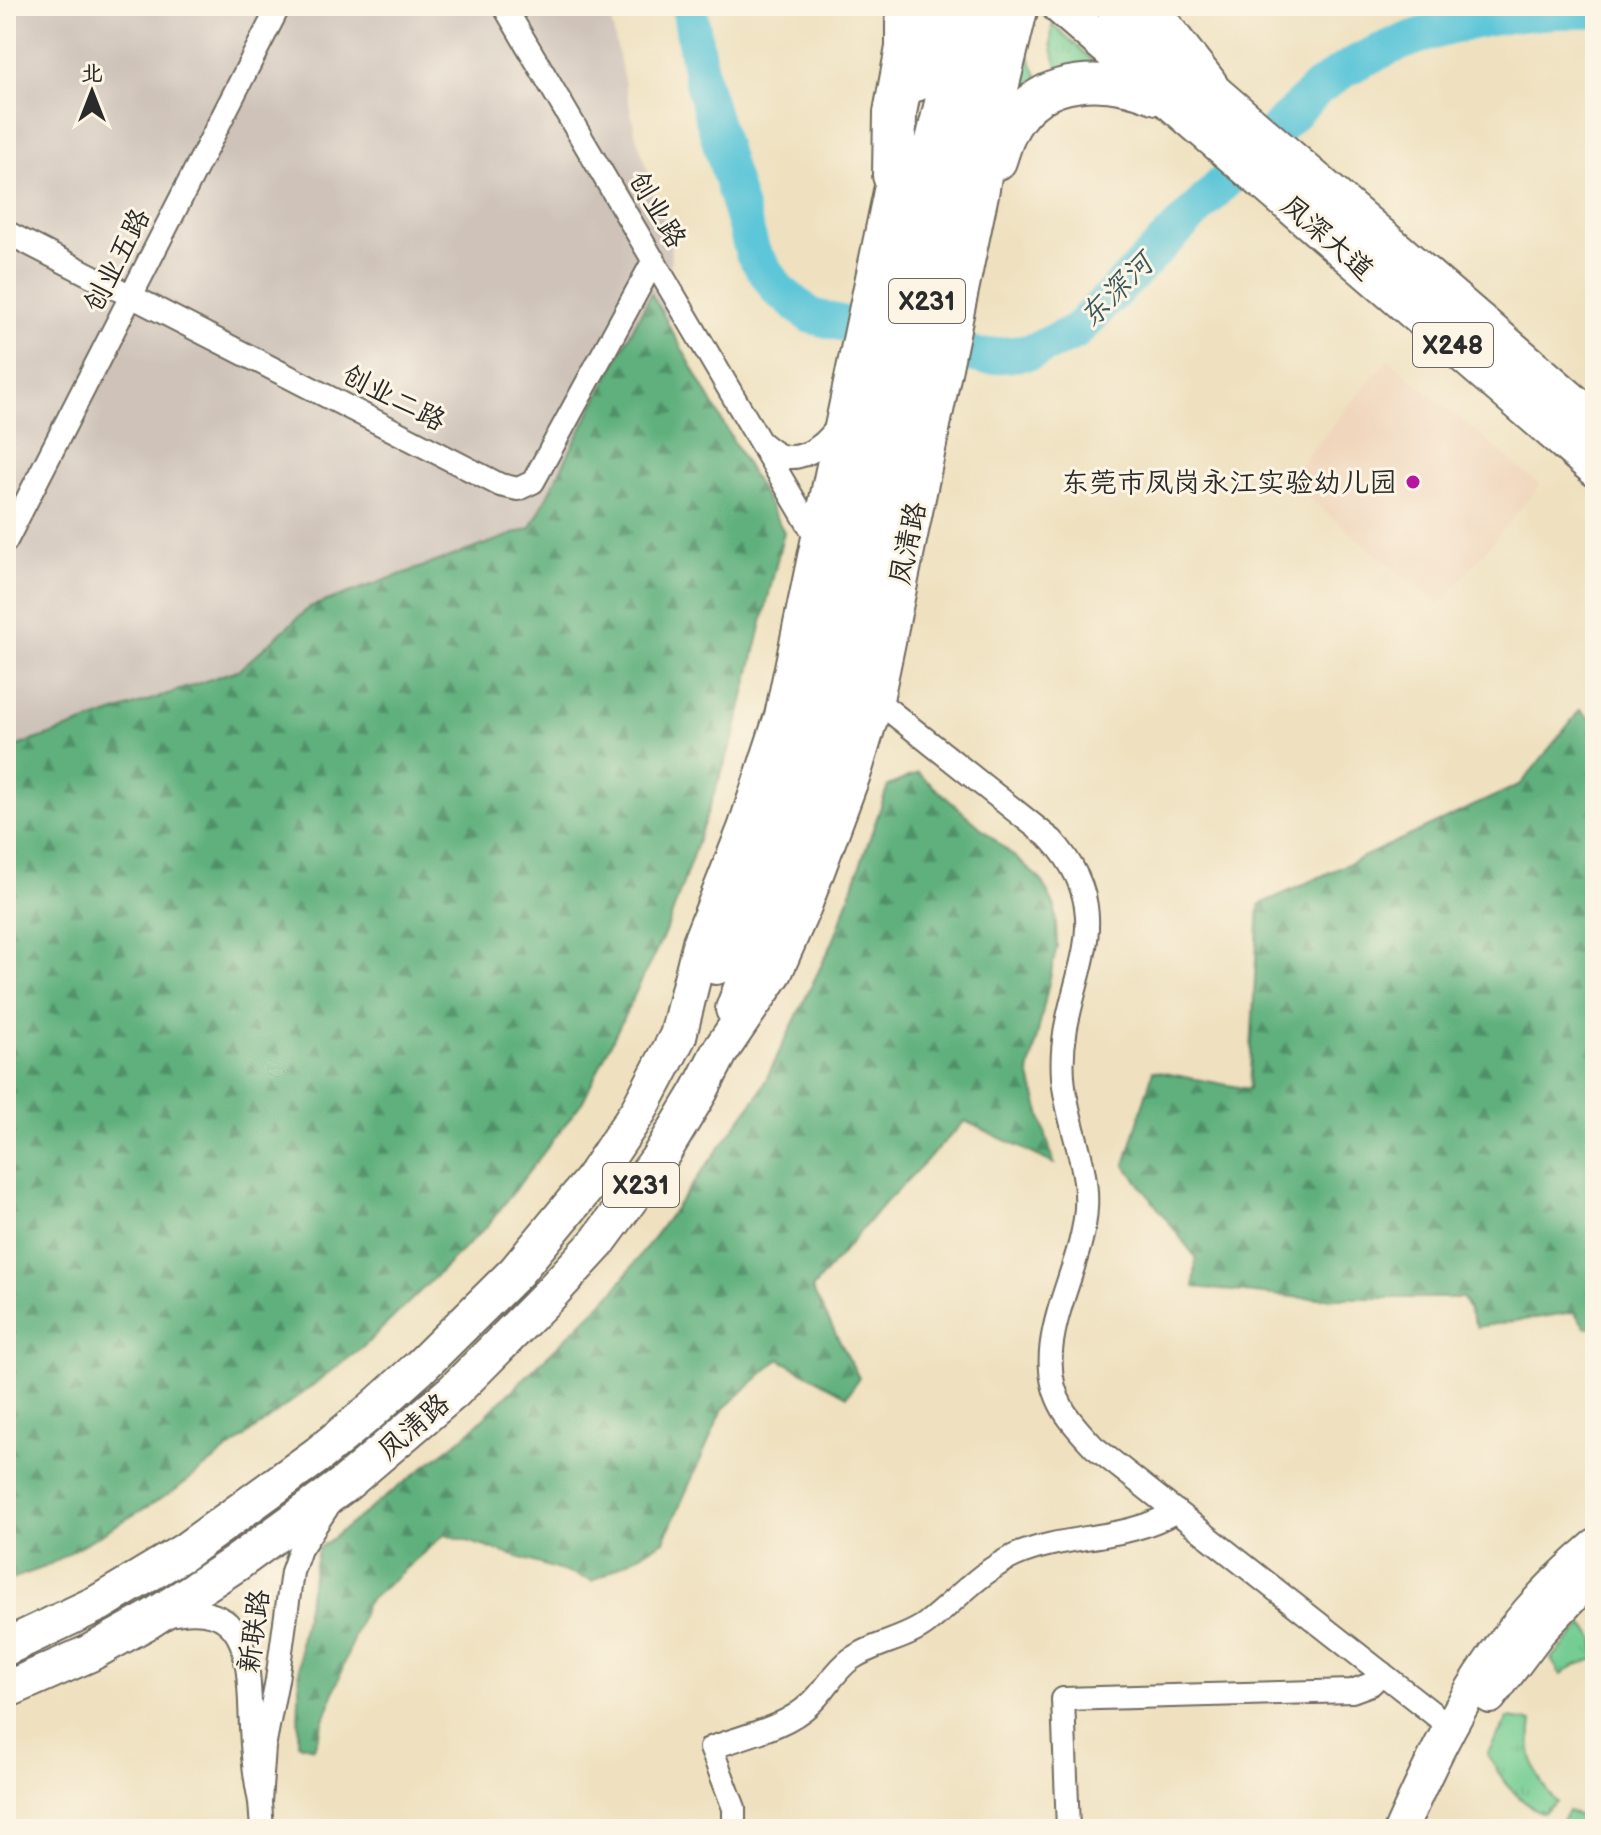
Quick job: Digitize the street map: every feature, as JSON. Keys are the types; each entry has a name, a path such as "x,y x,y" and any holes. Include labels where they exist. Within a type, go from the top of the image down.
{"highway":[{"path":"894,175 895,113 907,48 907,6"},
{"path":"1144,6 1193,96"}],"main road":[{"name":"凤清路","path":"678,1036 701,942 746,829 783,716 894,175 936,6"},
{"name":"凤清路","path":"719,1053 749,963 824,771 840,715 853,594 924,183 966,6"},
{"name":"凤清路","path":"6,1647 99,1603 203,1540 319,1454 420,1367 516,1272 576,1200 639,1110 724,952 793,775 818,684 853,594 993,6"},
{"name":"凤清路","path":"6,1690 88,1654 149,1620 235,1564 346,1483 454,1391 597,1243 678,1129 719,1053 774,972 842,804 875,699 980,194 993,117 1020,6"},
{"name":"凤深大道","path":"1060,6 1338,199 1595,421"},
{"name":"凤深大道","path":"1114,6 1311,222 1595,468"},
{"path":"980,194 1013,123 1031,104 1054,90 1084,81 1193,96"}],"street":[{"name":"创业五路","path":"6,541 279,6"},
{"name":"创业路","path":"504,6 820,544"},
{"name":"创业二路","path":"6,232 500,485 518,489 533,482 654,260"},
{"path":"760,442 782,456 807,453 828,439 845,410"},
{"path":"875,699 1052,840 1080,881 1088,915 1088,932 1066,1023 1062,1060 1065,1096 1085,1183 1087,1206 1084,1232 1054,1335 1052,1369 1061,1407 1094,1447 1449,1726"},
{"name":"新联路","path":"260,1802 264,1747 292,1572 312,1528 346,1483"},
{"path":"734,1829 734,1808 711,1748 791,1718 810,1705 837,1671 853,1658 924,1625 990,1570 1013,1557 1042,1547 1135,1530 1156,1523 1176,1511"},
{"path":"1401,1829 1449,1726 1499,1646 1539,1599 1595,1546"},
{"path":"1424,1829 1455,1761 1488,1700 1540,1631 1595,1575"},
{"name":"新联路","path":"149,1620 198,1611 230,1623 239,1634 247,1663 254,1772 262,1829"},
{"path":"1068,1829 1063,1699 1352,1691 1371,1684 1382,1673"}],"shaded area":[{"path":"6,6 608,6 636,136 671,242 665,485 6,1229"},
{"name":"东莞市凤岗永江实验幼儿园","path":"1388,359 1540,485 1439,606 1287,480"}],"green space":[{"path":"1052,24 1102,69 1060,77 1051,44"},
{"path":"1023,42 1041,85 1015,106"},
{"path":"651,293 784,532 735,734 668,926 583,1101 488,1225 363,1347 174,1491 45,1567 6,1581 6,750 240,669 310,607 531,528"},
{"path":"1580,710 1595,722 1595,1327 1586,1328 1574,1312 1477,1327 1463,1298 1304,1298 1194,1287 1196,1258 1125,1165 1153,1071 1249,1089 1259,905 1521,784"},
{"path":"918,773 1041,880 1055,907 1057,946 1029,1073 1054,1164 965,1121 879,1209 812,1289 859,1378 847,1396 779,1359 723,1409 664,1541 593,1581 445,1534 366,1603 314,1748 298,1744 300,1641 318,1549 467,1434 614,1291 759,1094 835,937 888,786"},
{"path":"1583,1625 1595,1639 1595,1659 1576,1665 1561,1675 1551,1659"},
{"path":"1508,1718 1532,1721 1534,1764 1542,1784 1556,1802 1542,1813 1524,1802 1510,1788 1487,1754"},
{"path":"1568,1811 1595,1823 1595,1829 1581,1829 1561,1822"}],"waterway":[{"name":"东深河","path":"689,6 702,82 753,253 778,290 811,316 983,357 1031,352 1075,332 1318,88 1354,64 1387,48 1474,21 1535,12 1595,11"}],"place":[{"name":"东莞市凤岗永江实验幼儿园","path":"1413,482"}]}
